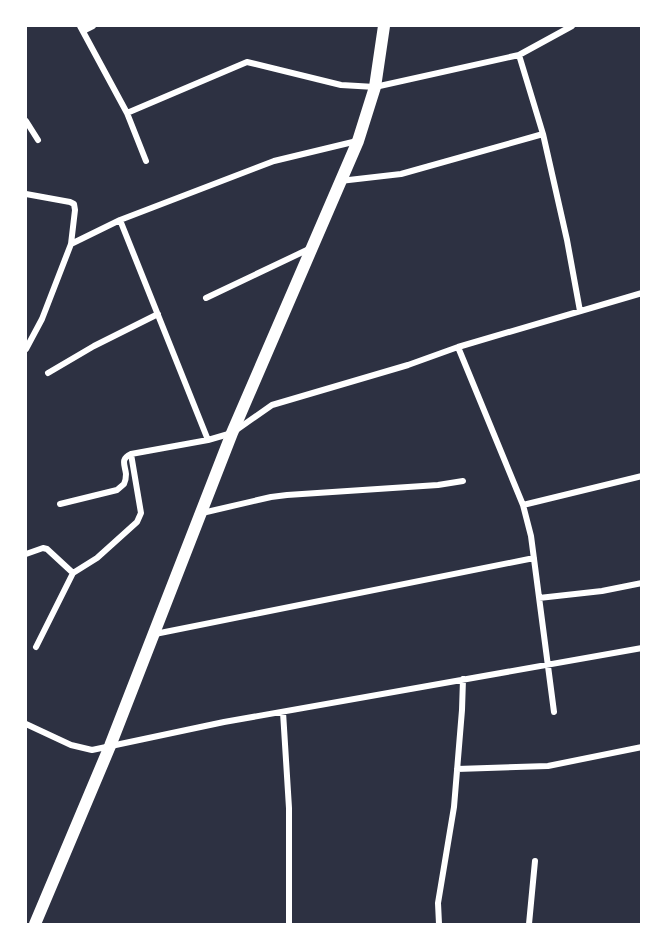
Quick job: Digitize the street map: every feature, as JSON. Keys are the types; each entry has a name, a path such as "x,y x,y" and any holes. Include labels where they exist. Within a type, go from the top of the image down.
{"main road":[{"path":"35,924 110,746 232,433 358,141 375,87 384,26"}],"street":[{"path":"93,26 81,28 127,113 146,161"},
{"path":"127,113 248,62 341,85 375,87 519,55 572,26"},
{"path":"519,55 543,134 567,240 580,311"},
{"path":"26,121 38,140"},
{"path":"339,182 401,174 543,134"},
{"path":"71,244 120,220 274,161 358,141"},
{"path":"26,194 74,204 71,244 42,320 26,349"},
{"path":"120,220 208,440"},
{"path":"206,298 312,248"},
{"path":"60,504 117,490 124,484 126,475 123,462 126,456 131,454 208,440 232,433 272,405 642,293"},
{"path":"48,373 94,346 158,314"},
{"path":"458,347 523,505 531,536 554,712"},
{"path":"36,647 73,573 97,558 137,522 141,513 131,454"},
{"path":"523,505 642,476"},
{"path":"201,513 287,495 438,485 463,481"},
{"path":"26,554 43,548 47,549 73,573"},
{"path":"154,634 534,558"},
{"path":"539,598 602,591 642,582"},
{"path":"26,724 70,745 92,750 224,722 642,648"},
{"path":"439,924 438,903 454,807 463,679"},
{"path":"283,712 289,808 290,924"},
{"path":"457,769 548,766 642,747"},
{"path":"529,924 535,861"}]}
